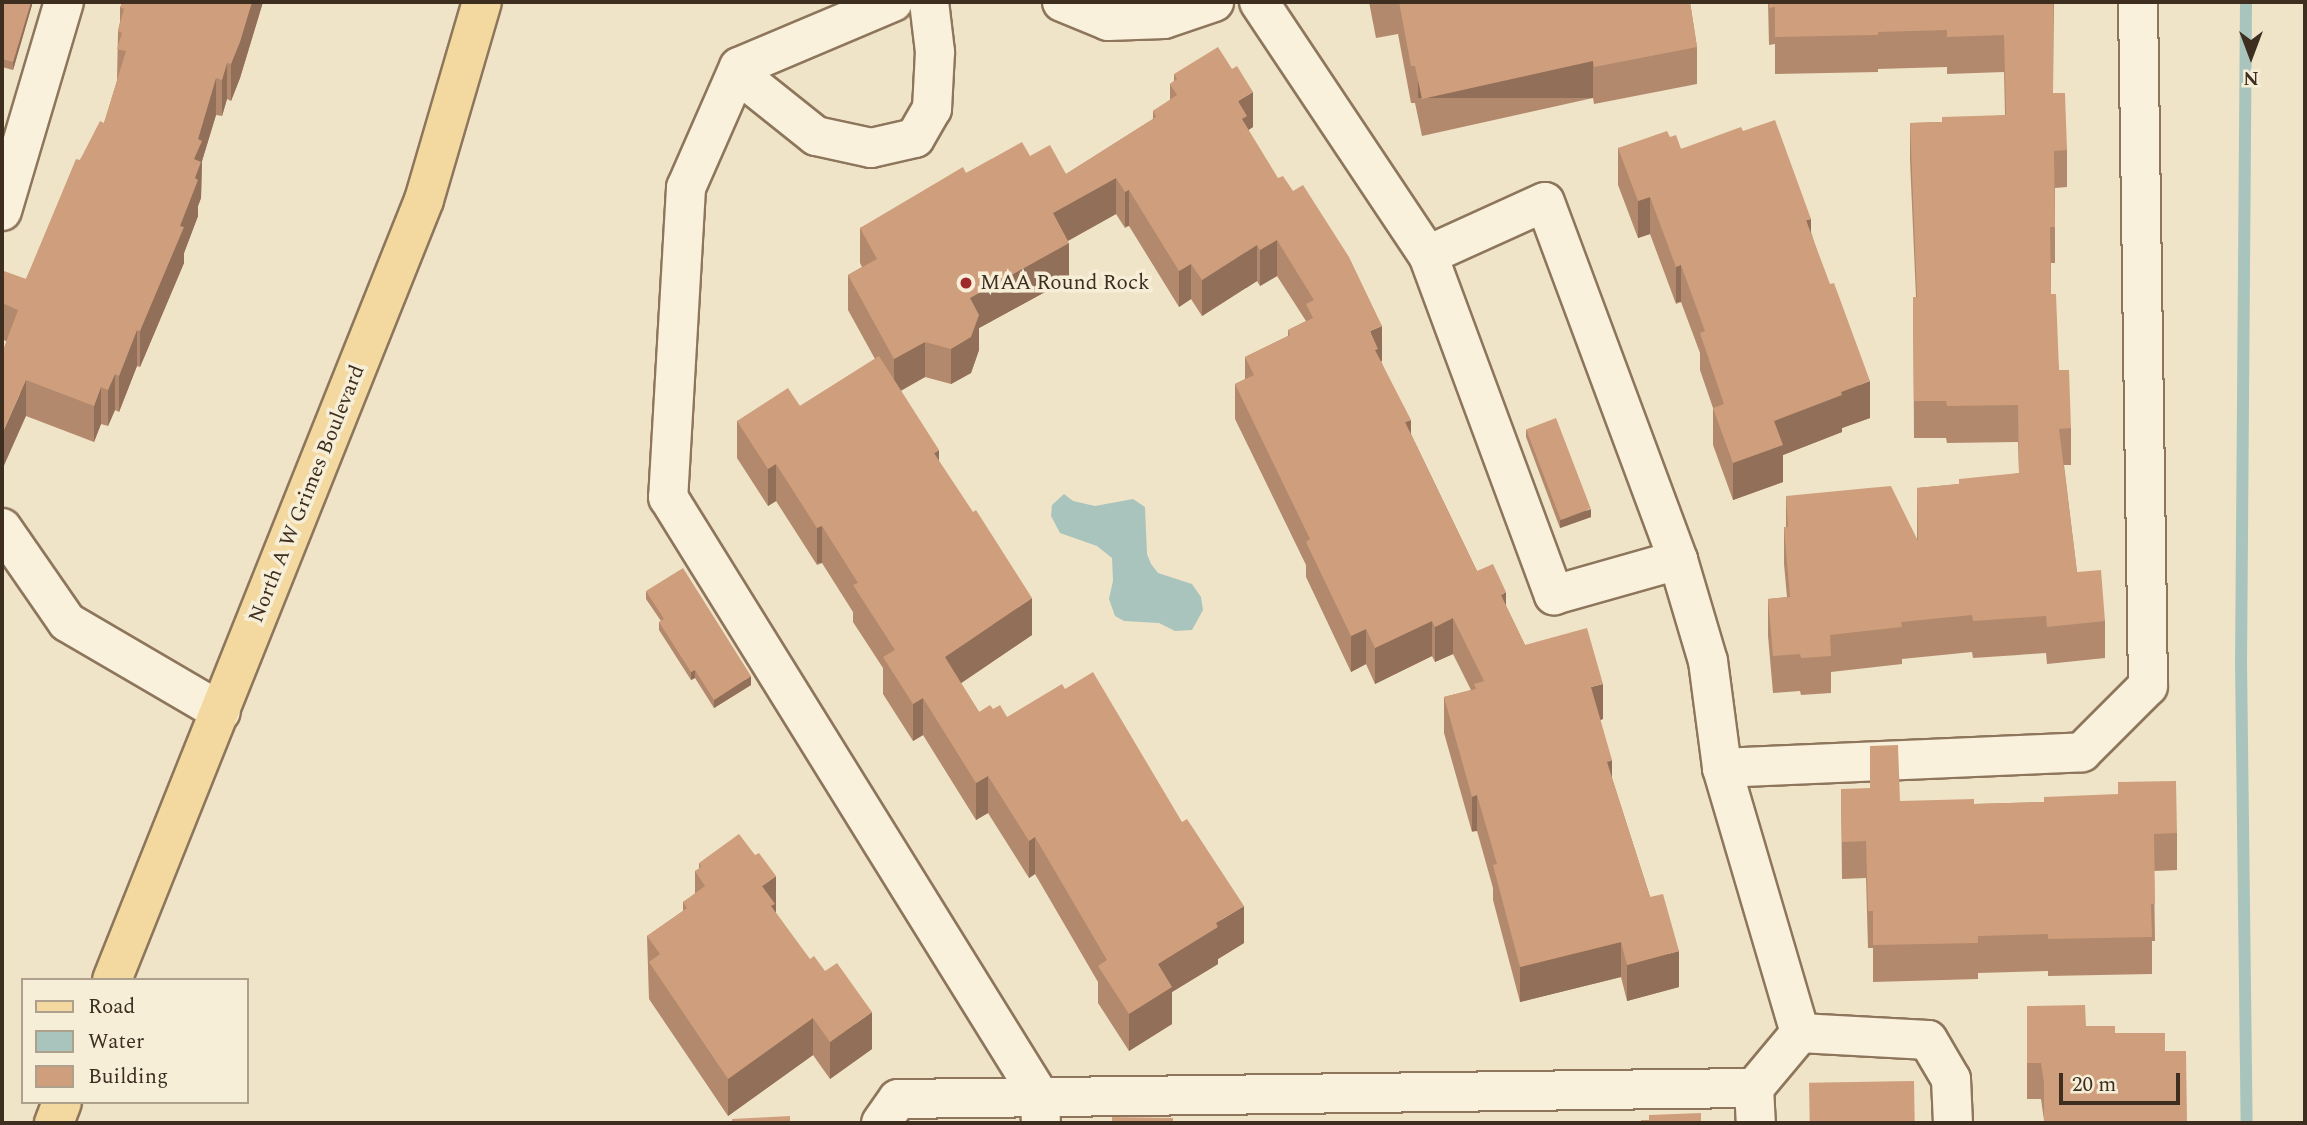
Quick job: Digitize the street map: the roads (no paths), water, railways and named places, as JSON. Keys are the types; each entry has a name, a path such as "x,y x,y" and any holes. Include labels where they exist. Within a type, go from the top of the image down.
{"main road":[{"name":"North A W Grimes Boulevard","path":"113,978 424,200 472,44 482,2"},
{"path":"54,1123 61,1104"}],"lane":[{"path":"2,210 64,2"},
{"path":"893,2 739,67 686,188 668,497 1040,1110"},
{"path":"737,73 816,136 872,148 915,138 932,109 935,52 929,2"},
{"path":"1062,2 1101,10 1108,22 1164,19 1214,2"},
{"path":"1259,2 1428,255 1554,595 1678,561"},
{"path":"1722,768 2082,752 2148,686 2138,2"},
{"path":"881,1123 898,1100 1040,1110 1755,1106 1800,1033 1722,768 1708,661 1678,561 1545,202 1428,255"},
{"path":"2,528 67,622 221,712"},
{"path":"1800,1033 1928,1040 1951,1079 1953,1123"}],"water":[{"path":"1064,494 1073,501 1095,506 1133,499 1145,507 1147,554 1151,564 1158,573 1192,584 1201,597 1203,610 1192,630 1175,631 1159,623 1124,621 1115,616 1109,599 1113,581 1112,558 1097,546 1060,533 1051,516 1052,505"}],"waterway":[{"path":"2246,2 2241,661 2247,1123"}],"place":[{"name":"MAA Round Rock","path":"966,283"}]}
